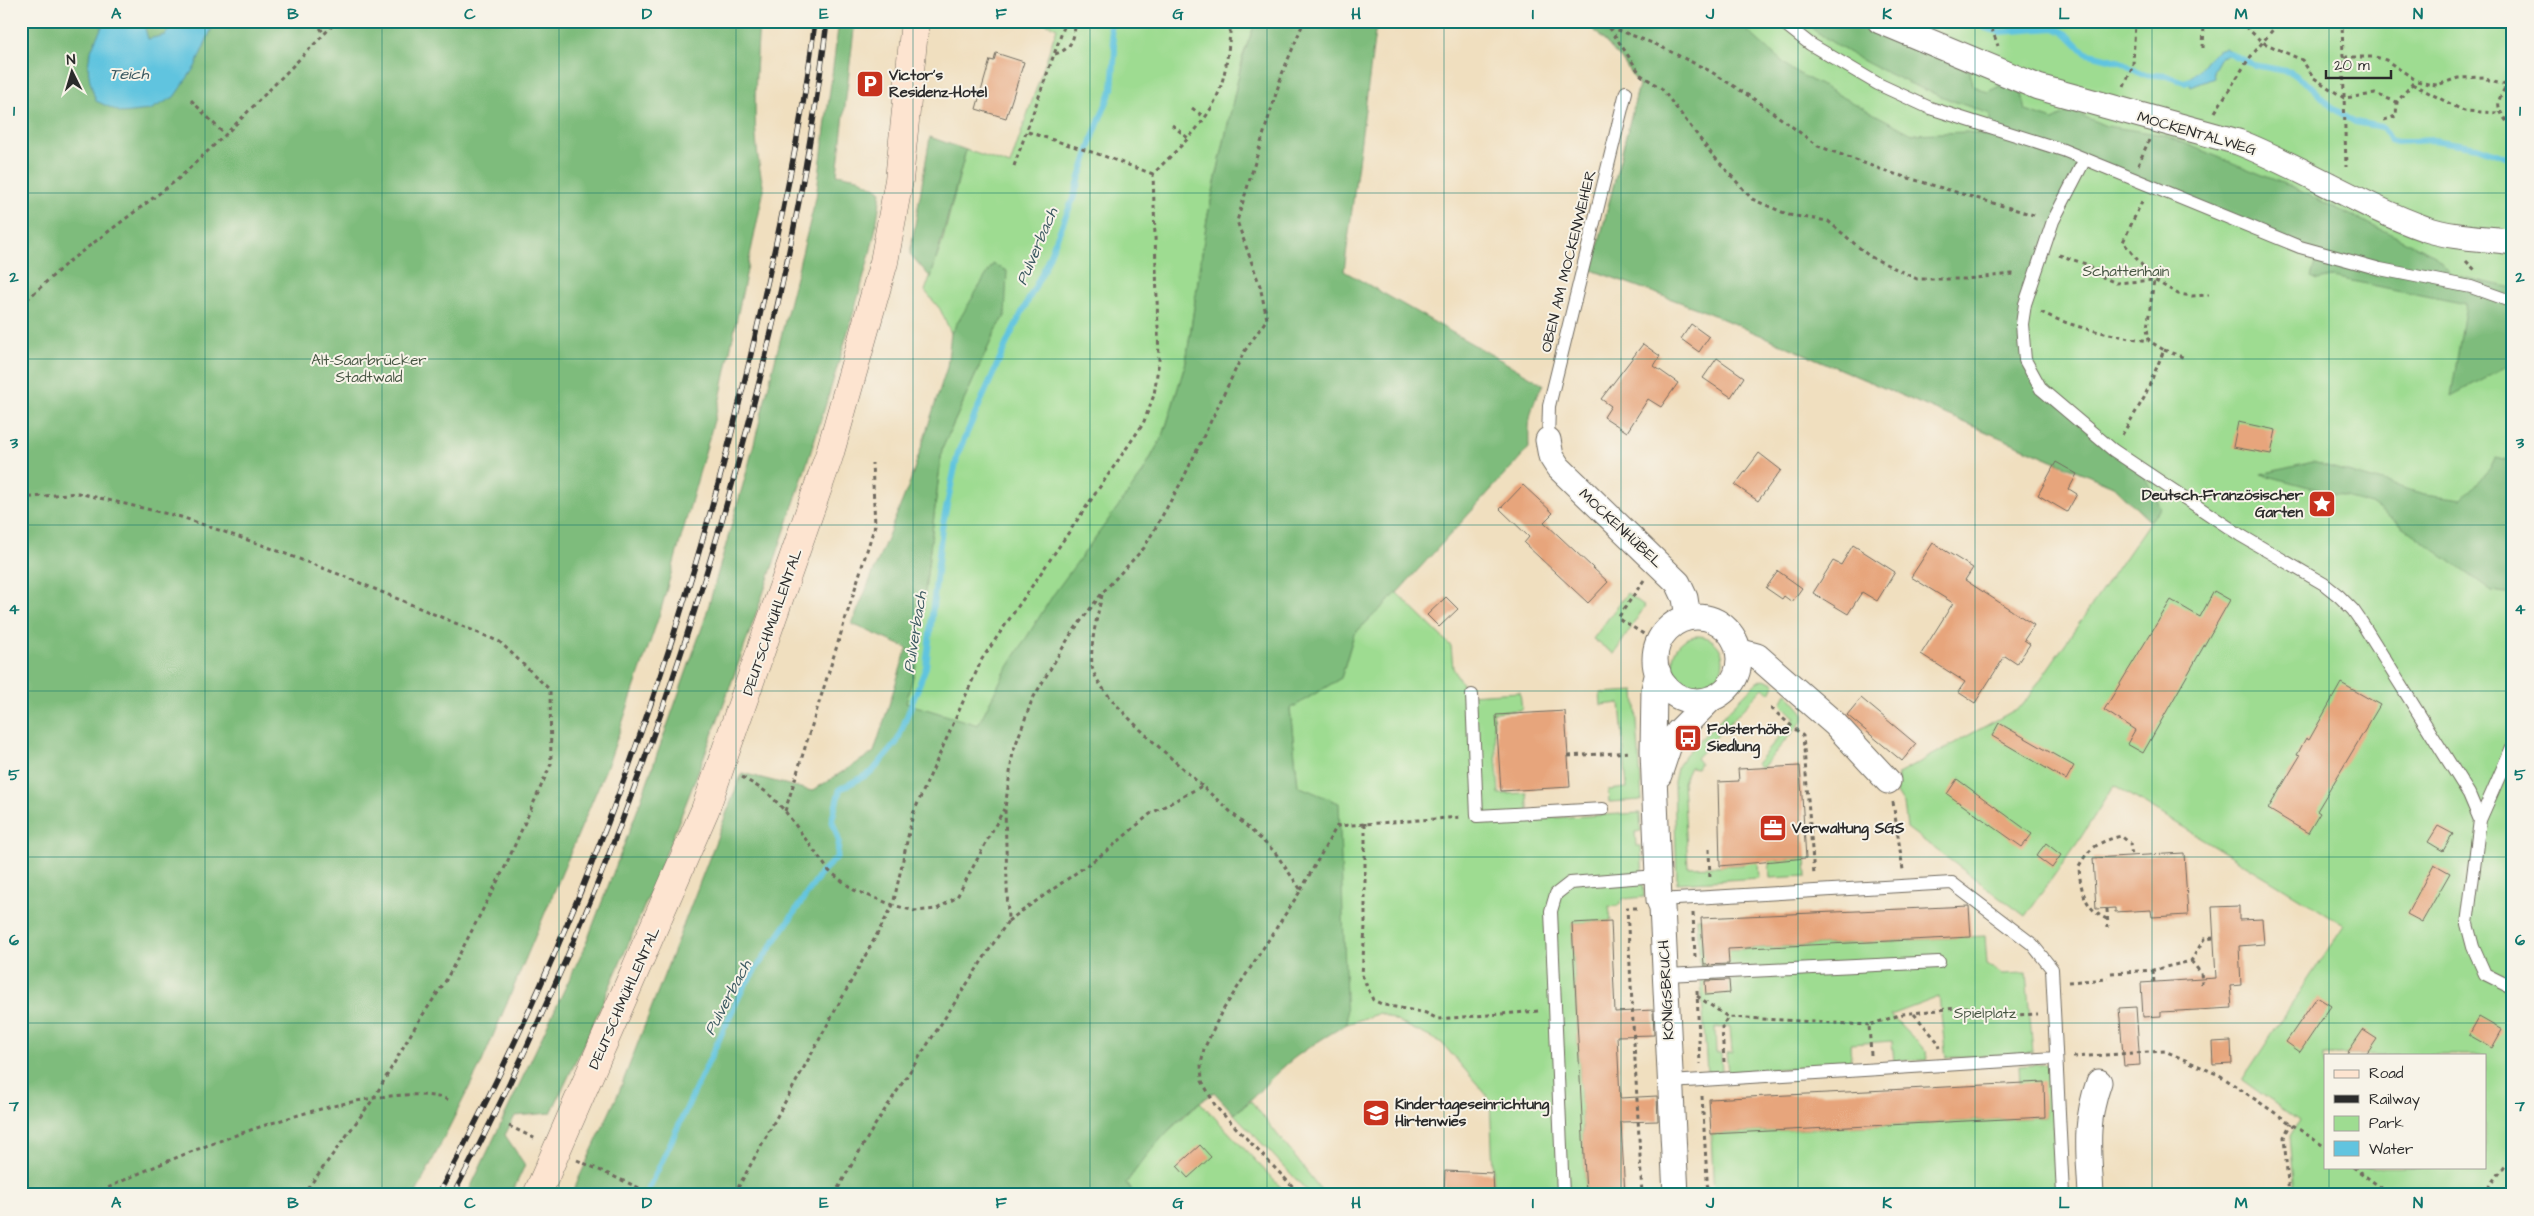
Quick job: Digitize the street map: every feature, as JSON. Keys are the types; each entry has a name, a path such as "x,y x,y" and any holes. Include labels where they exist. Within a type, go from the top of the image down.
{"main road":[{"name":"DEUTSCHMÜHLENTAL","path":"537,1195 706,810 829,456 884,262 899,180 915,21"}],"street":[{"name":"MOCKENTALWEG","path":"1880,21 2038,87 2202,134 2238,142 2266,153 2346,193 2440,233 2513,242"},
{"name":"MOCKENHÜBEL","path":"1548,440 1551,456 1558,467 1678,583 1685,598 1688,618"},
{"path":"1658,643 1676,623 1688,618 1702,617 1726,628 1734,638 1738,651 1757,656 1835,724 1888,781"},
{"name":"KÖNIGSBRUCH","path":"1658,643 1655,658 1658,672 1654,689 1655,787 1659,894 1666,975 1676,1195"},
{"name":"KÖNIGSBRUCH","path":"1655,787 1669,745 1678,732 1712,698 1731,684 1739,663 1738,651"},
{"path":"1658,672 1667,688 1684,698 1703,700 1712,698"},
{"path":"2091,1195 2087,1126 2099,1082"}],"lane":[{"path":"1781,21 1810,44 1878,84 1930,108 2085,159 2300,247 2380,269 2471,286 2509,300"},
{"name":"OBEN AM MOCKENWEIHER","path":"1548,440 1549,406 1626,92"},
{"path":"2085,159 2053,221 2025,304 2022,324 2025,360 2041,389 2113,450 2240,535 2324,584 2353,610 2469,794 2480,820"},
{"path":"1472,695 1478,816 1603,809"},
{"path":"2513,745 2480,820 2467,924 2472,947 2485,974 2513,988"},
{"path":"1563,1195 1551,911 1556,894 1570,883 1693,898 1952,883 2032,944 2052,969 2063,1195"},
{"path":"1666,975 1939,962"},
{"path":"1670,1082 2056,1058"}],"path":[{"path":"316,21 324,34"},
{"path":"21,305 68,262 177,180 225,135 337,21"},
{"path":"1014,166 1028,132 1066,21"},
{"path":"1054,54 1066,51 1072,44 1075,21"},
{"path":"734,1195 893,905 914,814 982,659 1119,463 1144,424 1154,395 1159,360 1152,174 1188,138 1218,94 1228,54 1231,21"},
{"path":"1008,921 1004,808 1013,752 1032,700 1071,634 1103,592 1144,548 1184,479 1244,352 1267,318 1260,286 1237,221 1282,74 1304,21"},
{"path":"1605,21 1641,75 1661,88 1711,153 1752,199 1789,215 1828,221 1869,256 1917,279 1966,279 2012,274 2033,280"},
{"path":"2130,72 2133,65 2135,21"},
{"path":"2192,21 2204,24 2210,21"},
{"path":"2240,21 2262,42 2302,60 2314,78 2344,98 2375,94 2397,102"},
{"path":"2202,134 2244,65 2280,21"},
{"path":"2342,21 2346,193"},
{"path":"1990,23 1994,36"},
{"path":"2203,48 2204,24"},
{"path":"1610,27 1655,44 1710,71 1760,103 1818,146 1888,172 2053,221"},
{"path":"2344,57 2375,57 2386,60 2417,81 2437,85 2458,78 2485,77 2507,85"},
{"path":"2513,75 2502,93 2498,107 2499,113 2513,129"},
{"path":"2384,120 2396,116 2397,102 2412,84 2417,81"},
{"path":"2412,84 2464,111 2499,113"},
{"path":"190,100 225,135"},
{"path":"1192,108 1204,117"},
{"path":"1172,125 1188,138"},
{"path":"1028,132 1152,174"},
{"path":"2143,154 2151,134"},
{"path":"2149,185 2123,242 2154,280 2178,294 2192,296 2209,295"},
{"path":"2440,233 2509,300"},
{"path":"2062,256 2086,264 2098,275 2116,283 2154,280"},
{"path":"2149,340 2147,328 2154,280"},
{"path":"2061,322 2111,335 2149,340 2164,350 2185,358"},
{"path":"2113,450 2144,398 2164,350"},
{"path":"785,812 875,525 872,463"},
{"path":"21,498 78,493 181,517 265,546 346,577 500,642 550,690 552,764 505,867 445,982 416,1025 374,1098 303,1195"},
{"path":"1657,562 1618,618 1658,643"},
{"path":"1103,592 1092,640 1092,669 1110,700 1274,851 1301,890"},
{"path":"1771,708 1803,736 1815,891"},
{"path":"1568,756 1624,753"},
{"path":"737,775 768,793 785,812 828,871 854,890 893,905 915,910 936,909 957,897 1004,808"},
{"path":"1888,781 1888,792 1896,807 1904,885"},
{"path":"834,1195 874,1125 1008,921 1107,851 1150,814 1202,786"},
{"path":"1301,1195 1216,1107 1202,1081 1201,1065 1204,1049 1221,1013 1301,890 1337,826 1478,816"},
{"path":"1365,823 1365,926 1362,975 1373,1000 1384,1005 1426,1012 1438,1019 1554,1010"},
{"path":"2107,919 2094,914 2085,898 2079,866 2096,844 2121,836 2130,843 2132,856"},
{"path":"1709,849 1710,881"},
{"path":"1642,1195 1627,908 1659,894"},
{"path":"1693,898 1708,1195"},
{"path":"2107,909 2108,928"},
{"path":"2111,973 2153,970 2191,961 2204,939 2213,938"},
{"path":"2191,961 2201,973 2202,984"},
{"path":"2153,970 2154,983"},
{"path":"2052,983 2108,980"},
{"path":"1697,996 1728,1017 1869,1025 1903,1014 1965,1007 2014,1015 2054,1016"},
{"path":"1914,1014 1937,1041 1945,1066"},
{"path":"1726,1079 1722,1027 1728,1017"},
{"path":"1869,1025 1872,1070"},
{"path":"2056,1058 2165,1051 2221,1076 2324,1146"},
{"path":"94,1195 116,1184 266,1125 334,1106 374,1098 433,1094 449,1100"},
{"path":"2289,1195 2284,1137 2291,1122"},
{"path":"2484,1195 2513,1154"},
{"path":"576,1159 655,1195"},
{"path":"2354,1168 2391,1195"}],"green space":[{"name":"Alt-Saarbrücker Stadtwald","path":"21,21 759,21 755,126 764,189 720,399 660,613 610,759 482,1062 415,1195 21,1195"},
{"path":"839,21 855,21 837,174 858,178 881,191 877,222 867,266 814,442 745,645 686,803 655,882 587,1037 551,1113 515,1116 505,1135 525,1165 511,1195 467,1195 585,946 637,811 704,622 748,467 816,198"},
{"path":"1040,21 1256,21 1243,56 1207,219 1186,362 1164,433 1142,474 1005,672 978,726 905,703 916,666 942,449 995,332 1005,316 966,311 951,333 940,309 925,291 942,243 966,150 1010,165 1057,28"},
{"path":"1256,21 1380,21 1375,32 1344,271 1543,384 1531,414 1529,448 1397,593 1354,634 1341,678 1290,709 1298,786 1339,803 1347,1024 1317,1042 1281,1069 1234,1114 1214,1092 1201,1101 1166,1133 1126,1183 1136,1195 571,1195 619,1092 742,773 812,791 874,752 907,648 852,624 910,482 947,367 951,333 993,264 1007,271 1005,316 995,332 942,449 916,666 906,703 978,725 1005,672 1053,595 1142,474 1164,433 1186,362 1207,219 1243,56"},
{"name":"Deutsch-Französischer Garten","path":"1586,21 2513,21 2513,1195 2295,1195 2290,1136 2299,1121 2242,1080 2344,925 2114,785 2078,842 2025,916 1907,828 1904,804 1897,793 1898,774 2022,706 2150,521 2113,486 1702,310 1592,270 1639,85 1622,60"},
{"path":"1586,21 1736,21 1792,70 1912,134 1968,132 1990,137 1990,114 1940,96 1869,64 1824,37 1802,21 1854,21 1970,71 1972,85 1987,92 2004,84 2022,93 2026,111 2053,120 2071,111 2106,126 2164,135 2287,185 2435,255 2453,275 2513,288 2513,367 2507,366 2451,396 2466,304 2332,277 2318,280 2311,277 2318,252 2085,159 2025,304 2025,360 2041,389 2140,468 2161,508 2150,521 2113,486 1702,310 1592,270 1639,85 1622,60"},
{"path":"930,137 966,150 931,278 910,254"},
{"path":"2495,458 2513,462 2513,594 2492,591 2371,504 2261,474 2313,462 2424,494 2462,499 2490,468"},
{"path":"1397,593 1451,646 1453,668 1468,695 1520,692 1522,710 1493,712 1499,794 1527,793 1529,819 1640,813 1641,831 1635,832 1636,846 1641,846 1644,897 1624,899 1618,906 1609,907 1611,921 1572,923 1586,1195 1494,1195 1490,1099 1442,1043 1380,1013 1347,1024 1345,995 1298,786 1290,708 1341,678 1354,634"},
{"path":"1627,593 1645,606 1614,654 1593,639"},
{"path":"1698,636 1712,640 1719,647 1723,661 1719,675 1712,682 1698,686 1684,682 1677,675 1673,661 1677,647 1684,640"},
{"path":"1764,679 1775,683 1770,693 1763,688 1696,758 1700,763 1697,768 1690,767 1683,782 1688,867 1743,865 1743,862 1758,861 1759,878 1677,883 1674,782 1677,768 1686,754 1757,682"},
{"path":"1635,691 1642,800 1609,802 1608,790 1627,788 1620,703 1601,705 1600,693"},
{"path":"1786,692 1803,712 1803,720 1762,768 1756,764 1795,718 1781,704"},
{"path":"1806,858 1807,876 1770,878 1769,861"},
{"name":"Spielplatz","path":"1697,918 1701,918 1703,951 1985,936 1987,965 2003,974 2026,973 2033,1053 1946,1058 1939,997 1891,1015 1926,1051 1927,1060 1894,1061 1892,1041 1850,1044 1851,1064 1728,1072 1726,1053 1732,1052 1730,1027 1715,1028 1716,1053 1721,1053 1722,1072 1707,1073"},
{"path":"2050,1064 2058,1195 1714,1195 1711,1134 2045,1117 2043,1083 2020,1084 2019,1066"},
{"path":"1251,1101 1325,1195 1311,1195 1234,1114"},
{"path":"1200,1102 1288,1195 1136,1195 1126,1183 1156,1142"}],"water":[{"name":"Teich","path":"105,21 143,21 148,39 165,35 176,21 215,21 195,67 174,97 150,110 122,113 96,101 89,78 88,69 91,52"},
{"path":"2006,21 2040,21 2043,29 2016,32 2008,26"},
{"path":"2225,48 2230,51 2229,55 2221,57 2213,71 2214,78 2191,87 2189,78 2194,75 2214,52"}],"building":[{"path":"996,53 1024,62 1006,118 976,109 990,60 994,61"},
{"path":"1691,324 1709,337 1699,352 1681,339"},
{"path":"1643,344 1660,356 1654,366 1678,383 1661,407 1648,399 1627,432 1604,417 1611,406 1601,399"},
{"path":"1717,358 1744,377 1731,397 1703,378"},
{"path":"2238,422 2276,430 2271,454 2233,447"},
{"path":"1759,453 1781,470 1758,501 1735,485"},
{"path":"2056,462 2077,474 2069,489 2077,494 2067,512 2038,495"},
{"path":"1523,485 1553,513 1544,522 1608,582 1588,603 1524,543 1529,537 1500,509"},
{"path":"1933,543 1973,568 1965,580 2034,625 2024,640 2030,644 2017,664 2005,656 1975,703 1958,692 1965,682 1921,654 1953,603 1911,577"},
{"path":"1853,545 1895,572 1877,601 1862,592 1848,614 1813,593 1833,561 1841,565"},
{"path":"1778,571 1802,588 1792,602 1784,596 1782,599 1766,588"},
{"path":"2214,591 2230,600 2143,753 2127,744 2135,730 2104,710 2171,600 2200,617"},
{"path":"1446,597 1458,609 1439,627 1427,615"},
{"path":"2341,683 2380,705 2317,811 2320,813 2308,833 2268,809 2300,756 2297,755 2306,738 2309,740"},
{"path":"1861,698 1916,744 1902,761 1847,715"},
{"path":"1565,711 1570,787 1501,791 1496,715"},
{"path":"1999,723 2074,766 2066,780 1992,736"},
{"name":"Verwaltung SGS","path":"1800,766 1806,858 1720,866 1718,782 1739,781 1738,769"},
{"path":"1957,779 2032,834 2022,847 1947,794"},
{"path":"2438,826 2453,834 2443,851 2428,842"},
{"path":"2046,843 2061,855 2052,868 2036,856"},
{"path":"2184,853 2188,915 2152,917 2151,910 2115,912 2115,908 2096,909 2093,858"},
{"path":"2434,864 2450,873 2422,922 2407,914"},
{"path":"1969,906 1971,937 1728,949 1729,964 1704,965 1701,918"},
{"path":"2239,906 2239,920 2262,919 2264,944 2239,946 2241,985 2230,986 2232,1008 2161,1012 2161,1016 2143,1017 2141,983 2216,978 2212,907"},
{"path":"1611,921 1615,1012 1653,1010 1654,1035 1617,1036 1620,1098 1657,1096 1658,1121 1621,1122 1625,1195 1586,1195 1572,923"},
{"path":"1729,980 1730,993 1706,995 1705,981"},
{"path":"2317,997 2331,1006 2300,1052 2286,1042"},
{"path":"2136,1007 2140,1065 2124,1066 2119,1008"},
{"path":"2479,1017 2502,1030 2492,1048 2469,1035"},
{"path":"2363,1030 2377,1039 2367,1054 2347,1054"},
{"path":"2231,1041 2232,1064 2213,1065 2212,1042"},
{"path":"2044,1082 2045,1117 1711,1134 1709,1099"},
{"path":"1200,1145 1211,1157 1188,1178 1177,1166"},
{"path":"1445,1171 1493,1173 1494,1195 1444,1195"}],"waterway":[{"name":"Pulverbach","path":"646,1195 743,988 821,873 837,857 839,841 832,820 840,789 872,772 897,742 926,667 942,528 958,453 1009,338 1044,269 1073,199 1094,134 1112,89 1115,50 1109,21"},
{"path":"1978,21 1985,28 2000,32 2055,28 2067,34 2086,53 2121,62 2141,74 2167,76 2184,82 2195,79"},
{"path":"2222,52 2229,53 2254,65 2291,72 2312,87 2334,109 2355,122 2382,127 2390,140 2397,142 2433,140 2477,147 2513,160"}],"railway":[{"path":"438,1195 492,1090 541,984 587,875 629,766 667,654 702,542 733,429 760,315 791,169 815,21"},
{"path":"453,1195 495,1114 571,949 638,779 696,607 739,459 785,273 809,147 827,21"}],"place":[{"name":"Victor's Residenz-Hotel","path":"870,84"},
{"name":"Deutsch-Französischer Garten","path":"2322,504"},
{"name":"Folsterhöhe Siedlung","path":"1688,738"},
{"name":"Verwaltung SGS","path":"1773,828"},
{"name":"Kindertageseinrichtung Hirtenwies","path":"1376,1113"}],"park label":[{"name":"Schattenhain","path":"2126,271"}]}
